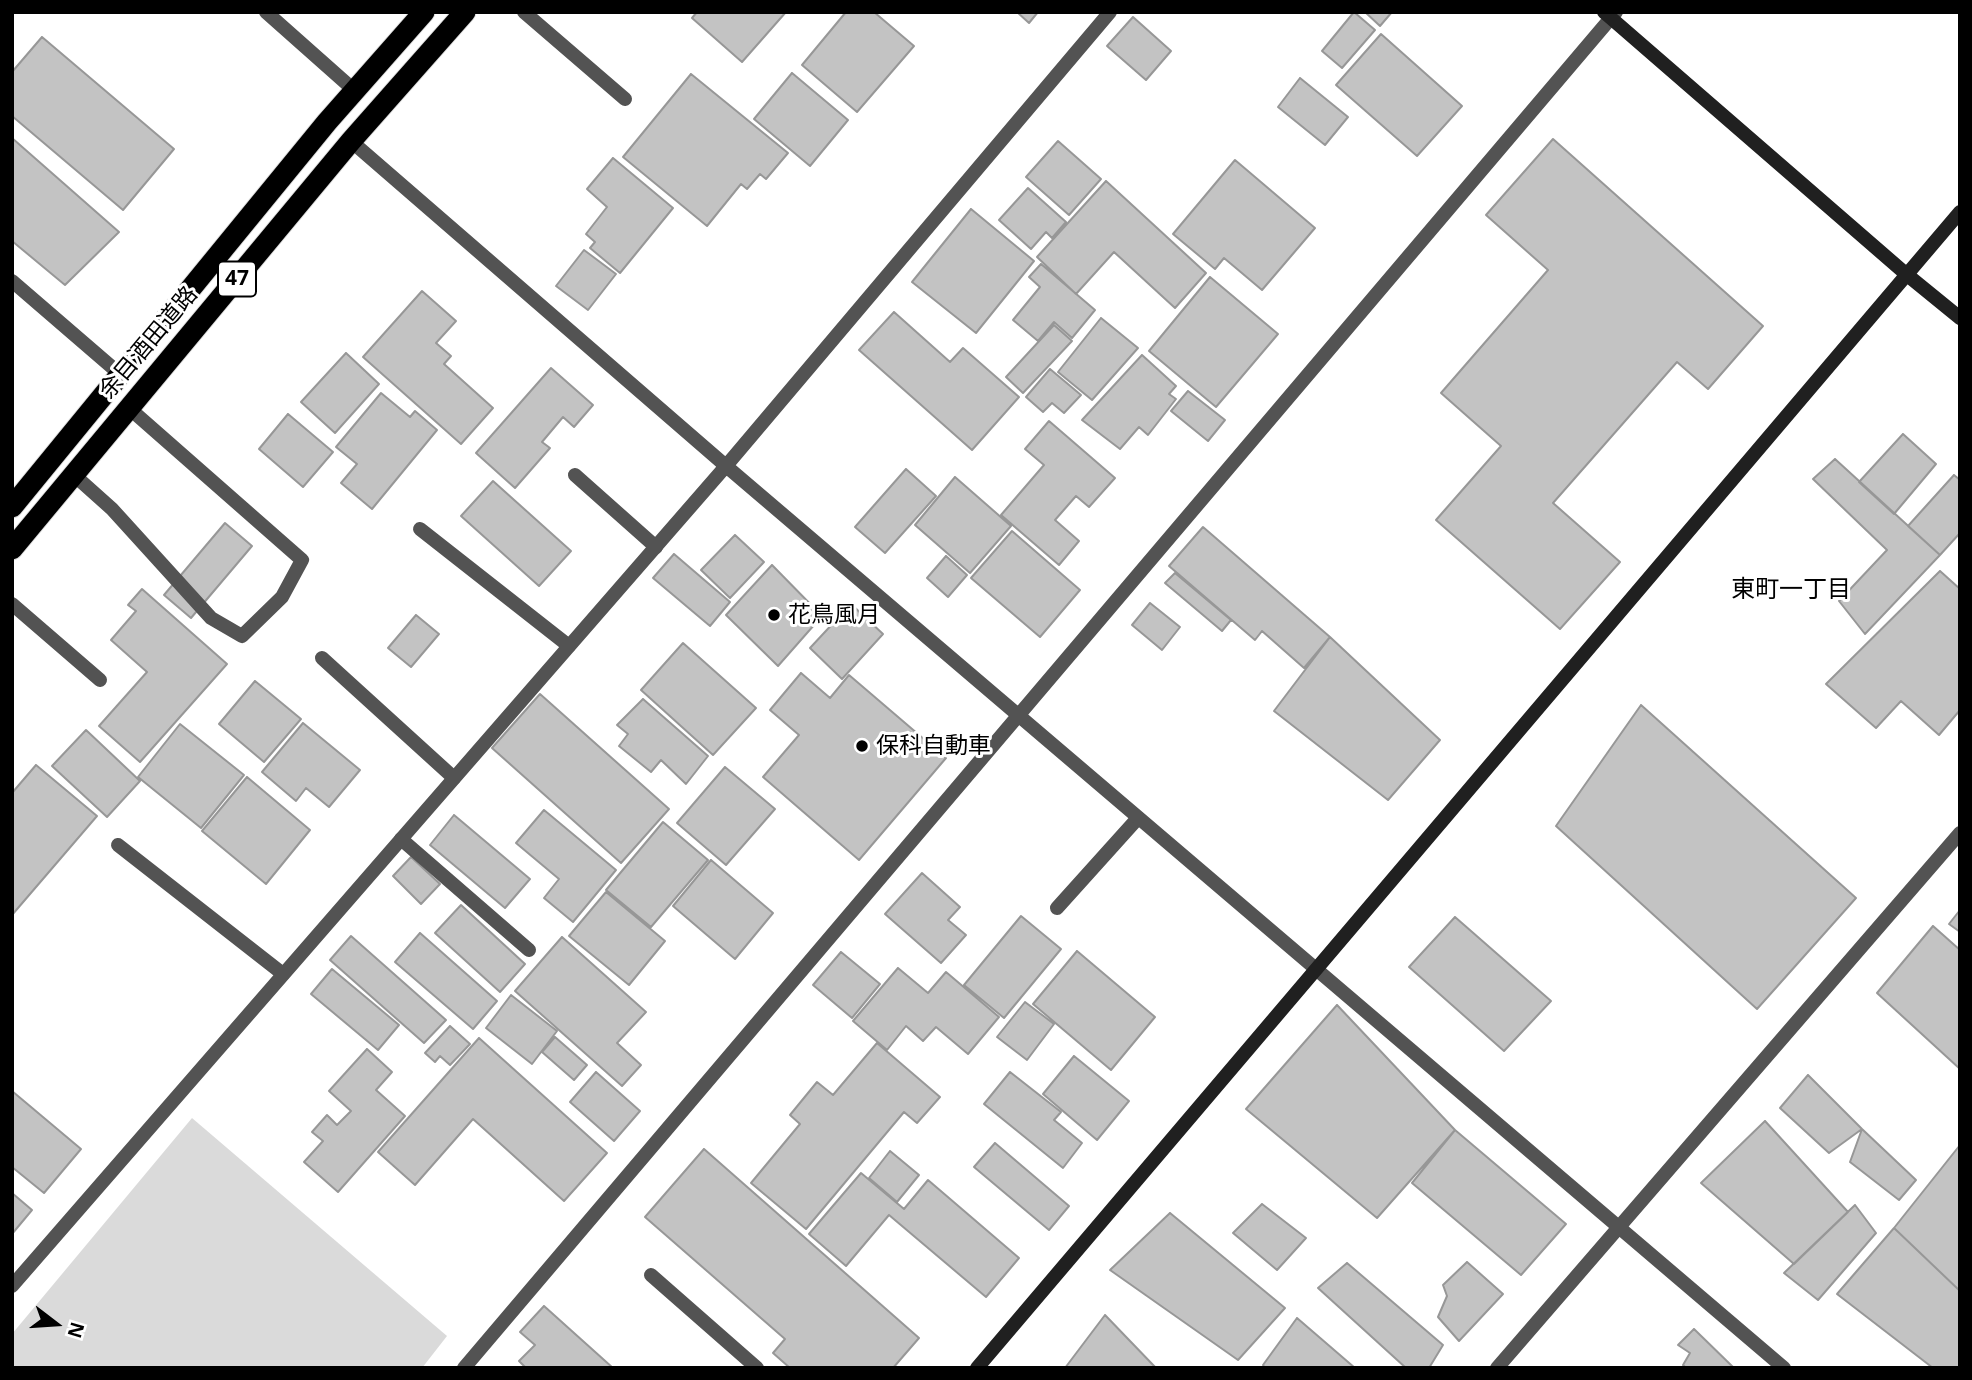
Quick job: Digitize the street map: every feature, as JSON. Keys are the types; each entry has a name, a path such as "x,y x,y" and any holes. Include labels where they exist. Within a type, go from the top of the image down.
{"highway":[{"name":"余目酒田道路","path":"12,507 327,122 424,12"},
{"name":"余目酒田道路","path":"12,549 351,141 465,12"}],"street":[{"path":"267,12 355,91"},
{"path":"524,12 625,99"},
{"path":"12,1286 726,466 1110,12"},
{"path":"464,1368 1611,14 1906,274 1960,318"},
{"path":"351,141 726,466 1784,1368"},
{"path":"977,1368 1960,212"},
{"path":"12,281 121,375"},
{"path":"74,475 112,509 211,618 242,636 282,597 302,560 129,408"},
{"path":"575,475 656,547"},
{"path":"420,528 569,646"},
{"path":"12,604 100,680"},
{"path":"322,658 454,778"},
{"path":"1057,908 1138,818"},
{"path":"1497,1368 1960,833"},
{"path":"401,839 529,950"},
{"path":"118,845 283,974"},
{"path":"651,1275 758,1368"}],"shaded area":[{"path":"192,1118 447,1336 422,1368 12,1368 12,1334"}],"building":[{"path":"697,12 786,12 742,62 692,18"},
{"path":"846,12 874,12 914,46 857,112 802,65"},
{"path":"1017,12 1038,12 1029,23"},
{"path":"1354,12 1375,30 1342,68 1322,51"},
{"path":"1365,12 1392,12 1380,26"},
{"path":"1133,17 1171,51 1146,80 1107,46"},
{"path":"1381,34 1462,106 1417,156 1336,85"},
{"path":"42,37 174,149 123,210 12,116 12,72"},
{"path":"792,73 848,120 810,166 754,119"},
{"path":"691,74 788,153 766,179 760,174 747,189 741,184 707,226 623,157"},
{"path":"1300,78 1348,117 1325,145 1278,107"},
{"path":"12,138 119,232 65,285 12,241"},
{"path":"1553,139 1763,326 1708,389 1677,362 1553,503 1620,562 1560,629 1436,520 1501,446 1441,393 1548,270 1486,215"},
{"path":"1058,141 1101,179 1069,215 1026,177"},
{"path":"613,158 673,208 620,273 590,248 595,242 586,234 607,207 587,189"},
{"path":"1235,160 1315,228 1262,290 1224,258 1215,269 1173,234"},
{"path":"1106,181 1206,273 1175,308 1114,252 1076,294 1037,257"},
{"path":"1028,188 1066,222 1052,238 1046,232 1031,249 999,220"},
{"path":"971,209 1034,261 976,333 912,282"},
{"path":"584,250 616,274 588,310 556,286"},
{"path":"1041,264 1095,310 1072,338 1054,322 1038,341 1013,320 1040,287 1029,277"},
{"path":"1210,277 1278,334 1216,407 1149,351"},
{"path":"422,291 456,321 436,343 451,356 444,364 493,408 461,444 363,357"},
{"path":"894,312 950,362 963,348 1019,397 972,450 859,350"},
{"path":"1101,318 1138,348 1092,400 1058,372"},
{"path":"1054,325 1072,341 1023,393 1006,377"},
{"path":"346,353 379,384 335,433 301,402"},
{"path":"1142,355 1176,386 1169,394 1176,399 1148,435 1139,427 1120,449 1082,420"},
{"path":"551,368 593,405 574,427 563,417 542,442 550,448 515,488 476,453"},
{"path":"1050,369 1081,395 1064,413 1052,403 1043,412 1026,397"},
{"path":"1188,391 1225,420 1208,441 1171,411"},
{"path":"381,393 410,417 415,411 437,430 372,509 341,483 357,464 336,447"},
{"path":"288,414 333,452 303,487 259,449"},
{"path":"1049,421 1115,478 1089,507 1076,496 1055,520 1079,541 1059,565 1001,515 1044,465 1025,449"},
{"path":"1903,434 1936,464 1894,514 1859,482"},
{"path":"1835,459 1940,555 1865,634 1839,601 1887,550 1813,479"},
{"path":"906,469 936,496 885,553 855,527"},
{"path":"1954,475 1960,480 1960,533 1940,555 1908,526"},
{"path":"955,477 1011,526 970,573 915,525"},
{"path":"493,481 571,551 539,586 461,516"},
{"path":"225,523 252,546 191,618 164,595"},
{"path":"1203,527 1330,637 1304,668 1262,631 1255,640 1169,566"},
{"path":"1012,531 1080,590 1040,637 971,578"},
{"path":"735,535 764,562 730,598 701,570"},
{"path":"674,554 730,602 710,626 653,578"},
{"path":"946,556 967,575 948,597 927,578"},
{"name":"花鳥風月","path":"772,565 822,616 778,666 726,615"},
{"path":"1940,571 1960,589 1960,710 1939,735 1901,701 1876,728 1826,684"},
{"path":"1175,573 1231,620 1222,631 1165,583"},
{"path":"142,589 227,664 140,762 99,726 147,672 111,640 136,611 128,605"},
{"path":"1150,603 1180,627 1162,650 1132,625"},
{"path":"851,604 883,634 842,679 810,648"},
{"path":"416,615 439,634 411,667 388,648"},
{"path":"1330,637 1440,740 1388,800 1274,711"},
{"path":"683,643 756,708 713,755 641,690"},
{"path":"801,673 830,698 849,675 946,758 859,860 763,777 799,735 770,710"},
{"path":"255,681 301,719 264,762 219,724"},
{"path":"540,694 669,809 621,863 492,748"},
{"path":"643,699 708,756 686,784 661,760 651,772 619,746 628,734 617,725"},
{"path":"1641,705 1856,898 1757,1009 1556,826"},
{"path":"303,723 360,770 329,807 306,788 296,801 262,772"},
{"path":"180,724 244,775 201,828 138,777"},
{"path":"86,730 140,781 107,817 52,766"},
{"path":"36,765 97,816 12,915 12,793"},
{"path":"725,767 775,809 726,865 677,823"},
{"path":"247,777 310,830 266,884 202,831"},
{"path":"544,810 616,870 573,922 544,898 559,879 516,843"},
{"path":"454,815 530,879 505,908 430,845"},
{"path":"663,822 708,860 651,927 606,890"},
{"path":"411,857 440,884 421,904 393,876"},
{"path":"711,860 773,913 735,959 673,906"},
{"path":"922,873 960,907 948,920 966,935 941,963 885,914"},
{"path":"606,892 665,941 629,985 569,936"},
{"path":"461,905 525,964 500,992 435,933"},
{"path":"1960,910 1960,932 1949,924"},
{"path":"1021,916 1061,949 1004,1018 964,985"},
{"path":"1455,917 1551,1001 1504,1051 1409,967"},
{"path":"1933,926 1960,950 1960,1069 1877,993"},
{"path":"420,933 497,1001 473,1029 395,962"},
{"path":"351,936 446,1020 424,1043 330,960"},
{"path":"562,937 646,1012 617,1043 641,1065 622,1086 515,991"},
{"path":"1077,951 1155,1017 1111,1070 1033,1004"},
{"path":"841,952 880,984 852,1018 813,985"},
{"path":"898,968 928,993 946,972 999,1017 968,1054 936,1027 923,1041 906,1026 887,1050 853,1021"},
{"path":"332,969 399,1025 378,1050 311,994"},
{"path":"511,995 557,1031 532,1064 486,1028"},
{"path":"1025,1002 1054,1024 1027,1060 997,1037"},
{"path":"1337,1005 1455,1130 1377,1218 1246,1109"},
{"path":"450,1026 470,1044 450,1065 440,1056 435,1062 425,1053"},
{"path":"555,1037 587,1065 574,1080 542,1052"},
{"path":"479,1038 607,1153 564,1201 473,1119 415,1185 378,1152"},
{"path":"877,1043 940,1097 917,1123 904,1112 806,1229 751,1183 800,1124 790,1115 817,1082 833,1095"},
{"path":"367,1049 392,1072 376,1090 405,1116 338,1192 304,1162 323,1141 312,1132 327,1115 337,1125 351,1111 329,1091"},
{"path":"1074,1056 1129,1101 1097,1140 1043,1094"},
{"path":"596,1072 640,1111 614,1141 570,1102"},
{"path":"1010,1072 1061,1112 1054,1120 1082,1143 1063,1168 984,1104"},
{"path":"1808,1075 1862,1129 1829,1153 1780,1108"},
{"path":"12,1091 81,1149 44,1193 12,1167"},
{"path":"1765,1121 1848,1212 1794,1264 1701,1183"},
{"path":"1862,1129 1916,1180 1899,1200 1850,1162"},
{"path":"1455,1130 1566,1224 1521,1275 1412,1183"},
{"path":"995,1143 1069,1206 1049,1230 974,1167"},
{"path":"1960,1145 1960,1291 1894,1228"},
{"path":"704,1149 919,1338 893,1368 790,1368 773,1353 785,1339 645,1217"},
{"path":"890,1151 919,1175 897,1202 869,1178"},
{"path":"861,1173 904,1209 928,1180 1019,1258 986,1297 889,1215 846,1266 809,1234"},
{"path":"12,1193 32,1210 12,1234"},
{"path":"1262,1204 1306,1238 1277,1270 1233,1233"},
{"path":"1855,1205 1876,1233 1818,1300 1784,1273"},
{"path":"1170,1213 1285,1308 1238,1360 1110,1270"},
{"path":"1894,1228 1960,1291 1960,1368 1933,1368 1837,1294"},
{"path":"1467,1262 1503,1294 1459,1341 1438,1317 1447,1296 1443,1285"},
{"path":"1347,1263 1443,1345 1429,1368 1406,1368 1318,1288"},
{"path":"544,1306 613,1368 526,1368 519,1361 535,1345 520,1332"},
{"path":"1105,1315 1156,1368 1065,1368"},
{"path":"1297,1318 1355,1368 1265,1368 1263,1365"},
{"path":"1694,1329 1734,1368 1686,1368 1683,1365 1690,1353 1678,1345"}],"place":[{"name":"花鳥風月","path":"774,615"},
{"name":"保科自動車","path":"862,746"}],"district":[{"name":"東町一丁目","path":"1791,590"}]}
